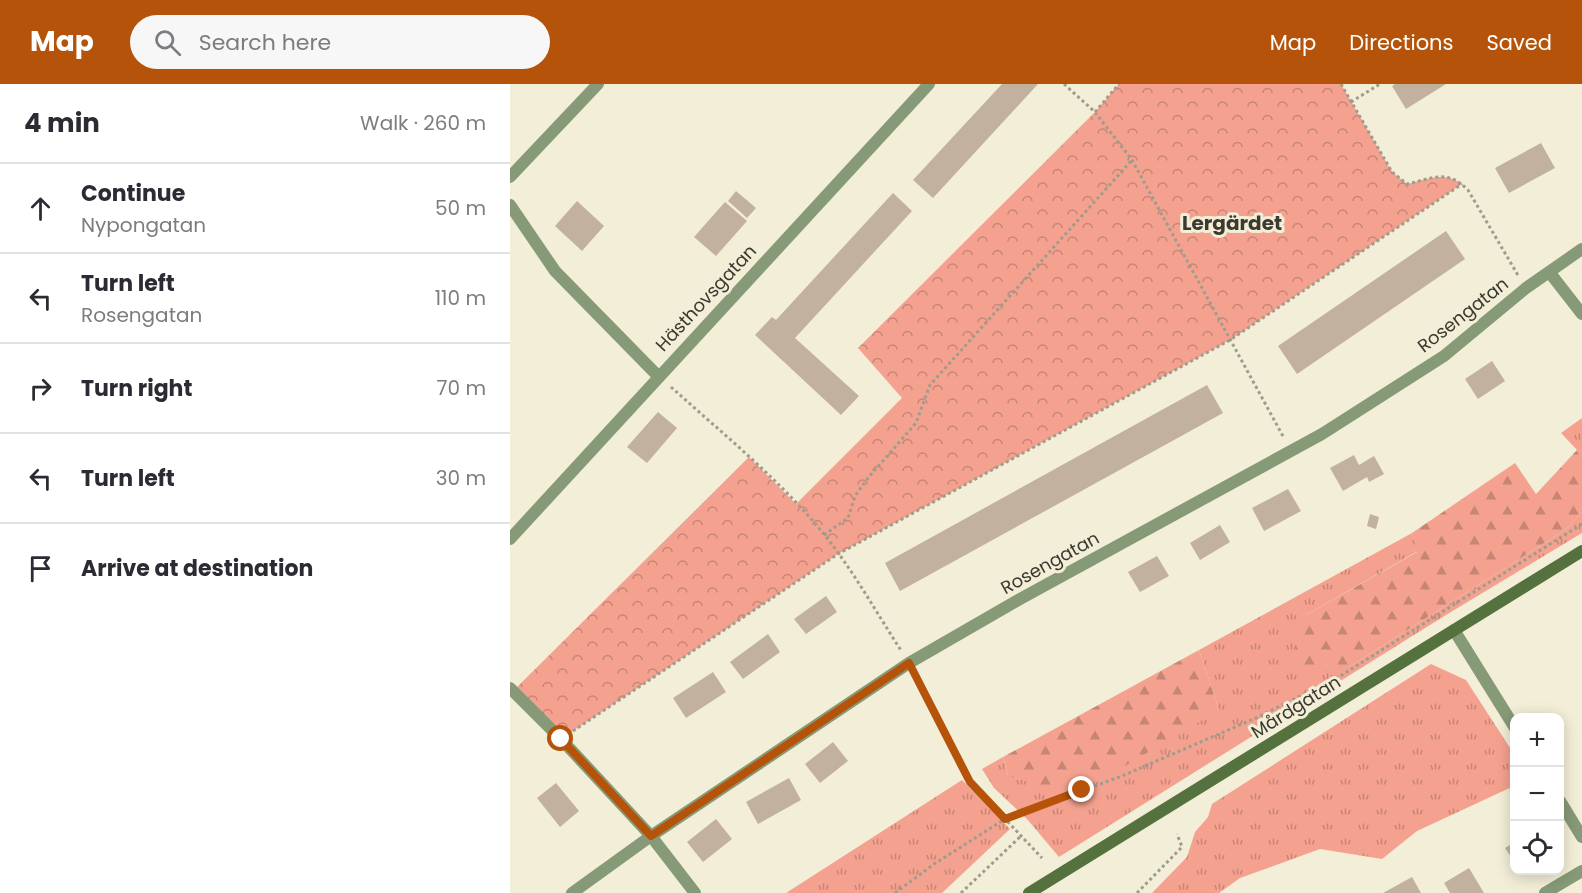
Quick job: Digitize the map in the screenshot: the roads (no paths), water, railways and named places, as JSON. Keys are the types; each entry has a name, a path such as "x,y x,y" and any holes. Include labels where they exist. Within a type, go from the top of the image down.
{"street":[{"path":"510,177 598,84"},
{"name":"Hästhovsgatan","path":"510,539 929,84"},
{"path":"510,205 555,271 658,376"},
{"name":"Rosengatan","path":"572,893 651,836 909,663 1322,434 1444,356 1526,288 1582,249"},
{"path":"1550,273 1582,314"},
{"name":"Mårdgatan","path":"1029,893 1582,551"},
{"path":"1454,630 1510,720"},
{"path":"510,688 651,836 695,893"},
{"path":"1564,808 1582,837"},
{"path":"1545,893 1582,871"}],"district":[{"name":"Lergärdet","path":"1232,223"}]}
